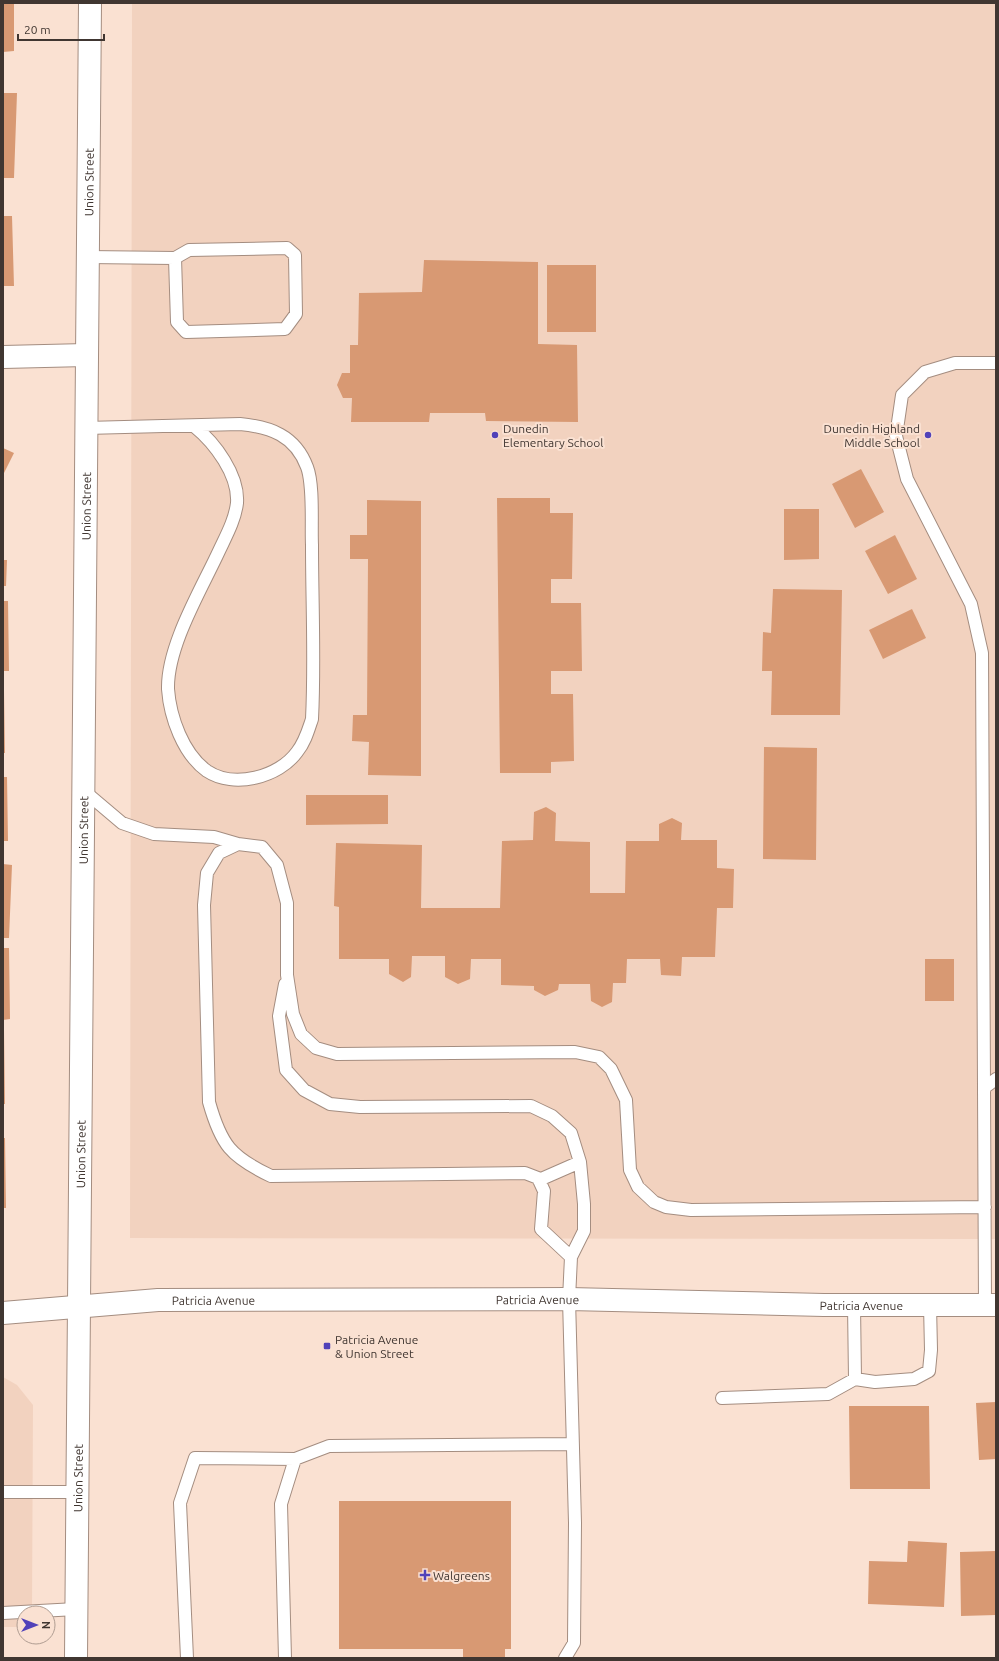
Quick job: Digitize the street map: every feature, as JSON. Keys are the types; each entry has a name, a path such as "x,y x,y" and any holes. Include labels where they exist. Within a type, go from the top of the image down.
{"street":[{"name":"Union Street","path":"76,1658 90,3"},
{"path":"3,356 86,356"},
{"name":"Patricia Avenue","path":"3,1313 158,1300 569,1299 854,1305 991,1305"}],"lane":[{"path":"87,257 176,258 189,250 287,248 295,255 296,314 285,329 186,332 177,322 176,258"},
{"path":"991,1305 985,1207 982,653 971,604 907,479 896,436 902,395 925,372 955,363 996,364"},
{"path":"86,428 240,424 272,430 282,434 300,453 307,466 310,476 312,719 306,739 297,753 286,763 271,773 257,777 233,779 208,772 198,763 185,744 176,728 170,706 168,675 172,658 181,633 229,530 235,515 237,502 236,488 231,474 214,446 194,426"},
{"path":"83,790 122,823 154,834 214,837 238,844 262,847 277,865 287,903 287,975 293,1014 302,1034 316,1048 338,1054 575,1052 599,1057 611,1069 626,1100 630,1170 638,1187 654,1202 666,1208 691,1210 985,1207"},
{"path":"238,844 219,852 207,873 204,905 209,1102 216,1126 229,1149 246,1164 271,1176 525,1173 538,1178 544,1191 541,1229 571,1257"},
{"path":"287,975 279,1016 286,1070 304,1090 330,1104 360,1106 531,1106 552,1116 571,1133 580,1162 584,1231 571,1257 569,1299 575,1523 574,1643 566,1658"},
{"path":"984,1088 996,1079"},
{"path":"539,1180 580,1162"},
{"path":"854,1305 855,1379"},
{"path":"722,1398 828,1394 855,1379 875,1382 914,1379 929,1371 931,1350 930,1305"},
{"path":"187,1658 180,1503 195,1458 295,1459 329,1446 573,1444"},
{"path":"285,1658 281,1504 295,1459"},
{"path":"3,1492 77,1492"},
{"path":"3,1613 76,1609"}],"shaded area":[{"name":"Dunedin Elementary School","path":"132,3 996,3 996,1239 130,1238"},
{"path":"3,1377 17,1385 33,1405 32,1605 16,1605 16,1627 3,1627"}],"building":[{"path":"3,3 14,3 14,51 3,52"},
{"path":"3,93 17,93 14,178 3,178"},
{"path":"3,216 12,216 14,286 3,286"},
{"path":"424,260 538,262 538,344 577,345 578,422 486,421 485,413 430,413 429,422 351,422 352,398 343,398 337,385 342,373 350,373 350,345 358,345 359,293 422,292"},
{"path":"547,265 596,265 596,332 547,332"},
{"path":"3,448 14,453 3,475"},
{"path":"861,469 884,512 855,528 832,484"},
{"path":"497,498 550,498 550,513 573,513 572,579 551,579 551,603 581,603 582,671 551,671 551,694 573,694 574,761 551,762 551,773 500,773"},
{"path":"367,500 421,501 421,776 368,775 369,742 352,741 353,715 367,715 368,559 350,559 350,535 367,535"},
{"path":"784,509 819,509 819,559 784,560"},
{"path":"895,535 917,579 888,594 865,551"},
{"path":"3,560 7,560 6,586 3,586"},
{"path":"773,589 842,590 840,715 771,715 772,671 762,671 763,632 771,633"},
{"path":"3,601 8,601 9,671 3,671"},
{"path":"912,609 926,638 883,659 869,630"},
{"path":"4,691 5,753 3,753"},
{"path":"764,747 817,748 816,860 763,859"},
{"path":"3,777 7,777 8,841 3,841"},
{"path":"306,795 388,795 388,824 306,825"},
{"path":"546,807 556,813 555,841 590,842 590,893 625,893 626,841 659,841 659,824 672,818 682,823 681,840 717,840 717,868 734,869 733,908 717,908 715,957 682,957 681,976 661,975 660,959 627,959 626,983 613,983 612,1002 602,1007 591,1001 590,984 559,984 558,990 545,996 534,990 534,986 501,985 501,959 471,959 470,979 458,984 445,977 445,956 412,956 411,977 403,982 389,974 389,959 339,959 339,907 334,906 336,843 422,845 421,908 500,908 502,841 533,840 534,812"},
{"path":"3,864 12,865 9,938 3,938"},
{"path":"3,948 9,948 10,1019 3,1020"},
{"path":"925,959 954,959 954,1001 925,1001"},
{"path":"4,1030 5,1104 3,1104"},
{"path":"3,1138 5,1138 6,1208 3,1208"},
{"path":"996,1402 996,1459 979,1460 976,1403"},
{"path":"849,1406 929,1406 930,1489 850,1489"},
{"name":"Walgreens","path":"339,1501 511,1501 511,1649 505,1649 505,1658 463,1658 463,1649 339,1649"},
{"path":"908,1541 947,1543 944,1607 868,1604 869,1561 907,1562"},
{"path":"996,1551 996,1615 961,1616 960,1552"}],"place":[{"name":"Dunedin Elementary School","path":"495,435"},
{"name":"Dunedin Highland Middle School","path":"928,435"},
{"name":"Patricia Avenue & Union Street","path":"327,1346"},
{"name":"Walgreens","path":"425,1575"}]}
